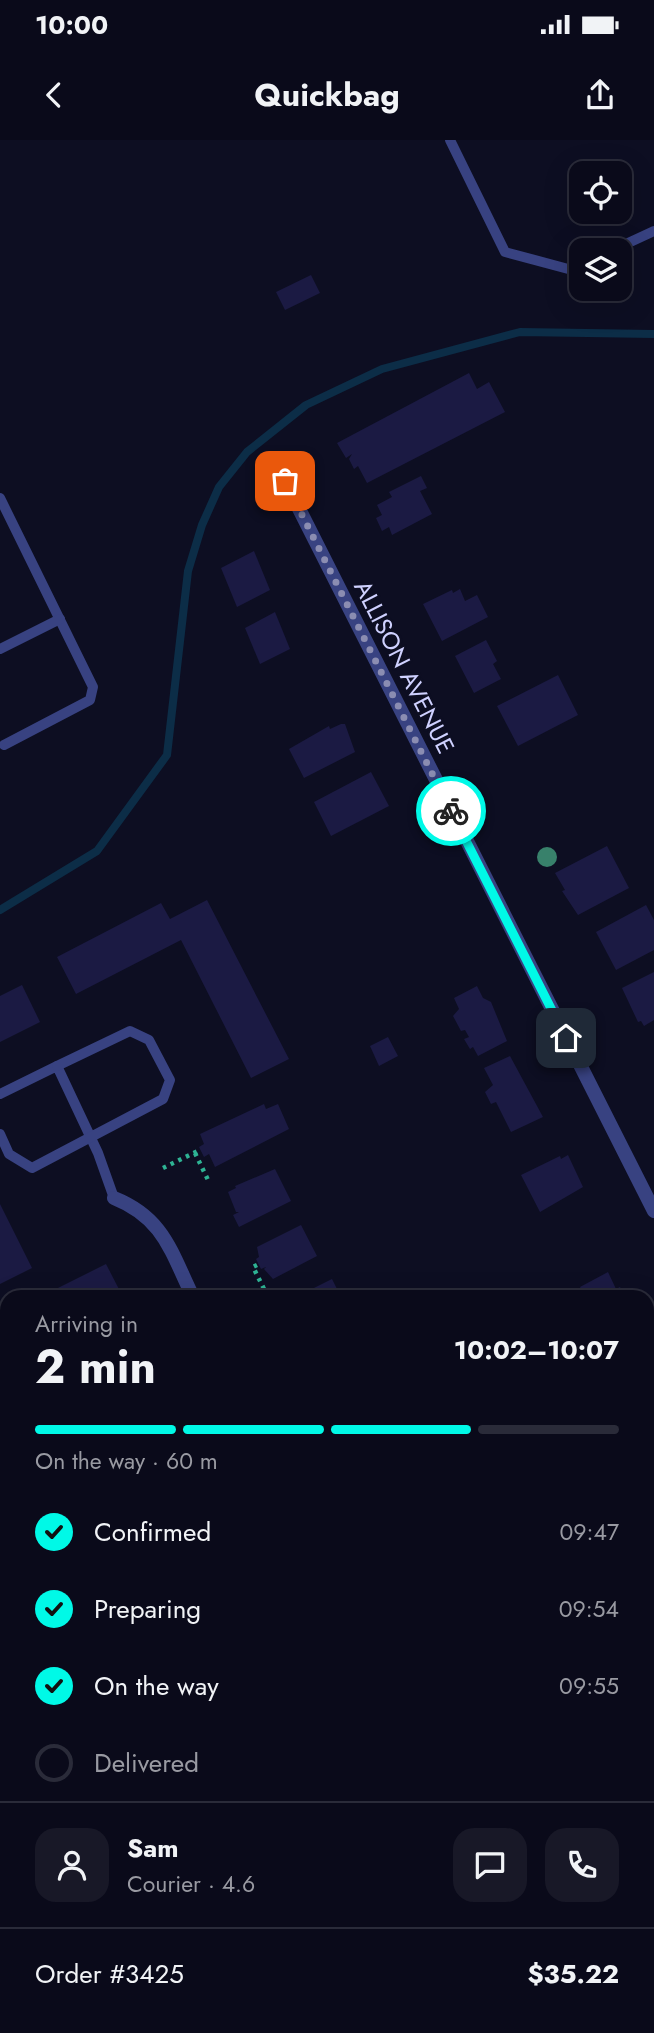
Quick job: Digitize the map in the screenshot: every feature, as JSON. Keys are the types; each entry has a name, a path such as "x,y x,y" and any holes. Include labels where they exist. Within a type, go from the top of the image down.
{"street":[{"name":"ALLISON AVENUE","path":"285,481 654,1211"},
{"path":"114,1198 135,1206 151,1218 189,1290"}],"lane":[{"path":"450,140 505,252 569,269"},
{"path":"632,241 654,231"},
{"path":"0,498 93,687 90,700 4,745"},
{"path":"0,649 60,619"},
{"path":"0,1094 130,1031 149,1040 170,1080 163,1099 32,1168 9,1154 0,1134"},
{"path":"57,1066 91,1138 114,1198"}],"path":[{"path":"163,1168 197,1152 209,1182"},
{"path":"257,1265 253,1267 264,1290"}],"building":[{"path":"311,275 320,293 285,310 276,292"},
{"path":"469,373 477,389 489,382 505,412 367,483 358,466 354,469 349,459 352,454 346,458 337,443"},
{"path":"421,476 427,488 420,491 432,514 392,535 389,527 382,531 376,518 382,515 377,505 392,497 389,492"},
{"path":"254,551 270,590 237,607 221,568"},
{"path":"460,589 465,601 477,595 488,617 442,641 423,604"},
{"path":"275,612 290,649 260,664 245,628"},
{"path":"486,640 497,661 493,664 501,679 474,693 455,656"},
{"path":"558,675 578,715 518,746 497,706"},
{"path":"345,724 355,752 304,778 289,749 329,726 330,729"},
{"path":"371,772 389,806 331,836 314,802"},
{"path":"607,846 629,888 578,915 562,891 565,890 555,873"},
{"path":"207,900 289,1059 251,1078 181,940 76,994 57,957 161,903 170,919"},
{"path":"646,905 654,920 654,950 616,970 596,932"},
{"path":"654,972 654,1020 644,1026 641,1021 638,1022 622,988"},
{"path":"22,985 40,1022 0,1042 0,996"},
{"path":"477,986 483,998 491,1002 507,1041 478,1056 473,1047 470,1049 464,1039 469,1037 465,1030 461,1031 453,1016 459,1009 454,998"},
{"path":"388,1037 398,1056 379,1066 370,1046"},
{"path":"510,1056 543,1117 511,1132 496,1102 491,1104 485,1092 493,1085 484,1068"},
{"path":"264,1104 266,1109 278,1104 289,1129 215,1167 209,1154 204,1157 199,1147 204,1144 200,1134"},
{"path":"568,1155 583,1187 540,1212 521,1175 560,1156 561,1159"},
{"path":"275,1169 291,1201 239,1227 233,1215 239,1212 236,1212 228,1192 236,1188 235,1186"},
{"path":"0,1204 32,1268 0,1284"},
{"path":"301,1225 317,1256 273,1279 264,1269 266,1267 261,1269 256,1259 259,1257 257,1247"},
{"path":"106,1264 119,1290 54,1290"},
{"path":"608,1272 616,1289 620,1287 622,1290 582,1290 580,1287"},
{"path":"332,1279 338,1290 310,1290"}],"waterway":[{"path":"0,910 97,851 167,755 188,571 202,525 219,487 247,452 306,405 382,369 520,332 654,334"}],"way so far":[{"path":"285,481 451,811"}],"route":[{"path":"451,811 566,1038"}]}
